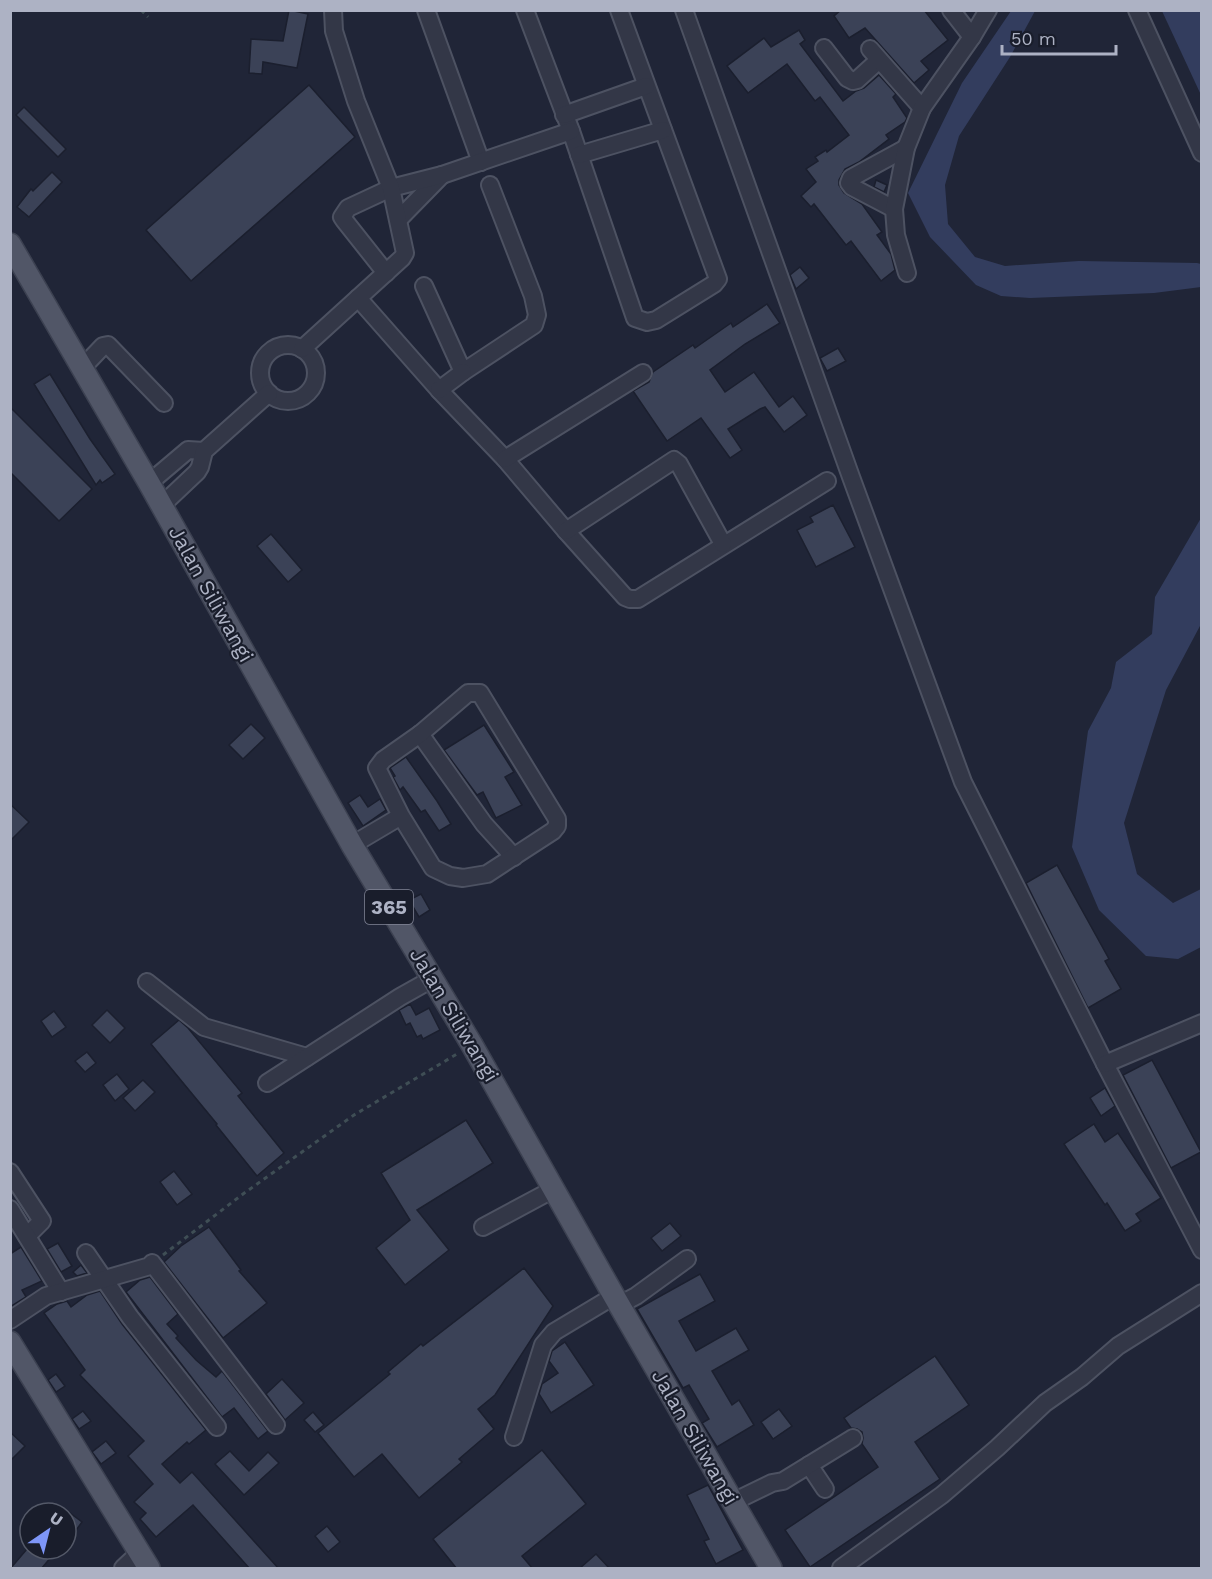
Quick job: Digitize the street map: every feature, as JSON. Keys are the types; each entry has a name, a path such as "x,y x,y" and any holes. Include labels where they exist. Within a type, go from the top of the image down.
{"main road":[{"name":"Jalan Siliwangi","path":"12,253 83,367 352,844 472,1045 771,1569"},
{"path":"10,1342 145,1561"}],"street":[{"path":"302,349 405,253 391,188 356,101 334,31 333,10"},
{"path":"426,10 482,162"},
{"path":"525,10 571,131 635,318 647,322 656,320 714,284 718,279 619,10"},
{"path":"684,10 963,782 1105,1065 1202,1250"},
{"path":"951,10 972,38"},
{"path":"907,273 896,235 894,209 906,148 922,108 972,38 988,10"},
{"path":"1137,10 1202,153"},
{"path":"824,48 847,78 853,81 858,80 874,54 922,108"},
{"path":"564,115 646,86"},
{"path":"579,155 663,130"},
{"path":"386,273 342,216 348,208 391,188 442,175 571,131"},
{"path":"894,209 852,187 849,183 851,178 906,148"},
{"path":"399,219 442,175"},
{"path":"439,390 534,325 537,315 533,296 490,185"},
{"path":"424,286 463,372"},
{"path":"358,298 439,390 505,459 625,597 630,599 638,599 827,481"},
{"path":"83,367 103,346 108,345 164,403"},
{"path":"284,346 302,349 311,358 316,369 315,382 308,392 292,401 280,399 269,393 261,377 264,359 273,350 284,346"},
{"path":"505,459 643,373"},
{"path":"161,506 197,472 204,451 269,393"},
{"path":"149,483 188,450 204,451"},
{"path":"566,531 674,460 680,464 723,544"},
{"path":"468,693 480,693 557,819 557,826 553,831 488,874 463,878 450,876 433,868 401,816 377,768 383,760 420,735 468,693"},
{"path":"420,735 484,824 514,857"},
{"path":"352,844 401,816"},
{"path":"267,1083 400,997 432,979"},
{"path":"147,982 204,1027 307,1058"},
{"path":"1105,1065 1202,1023"},
{"path":"10,1172 42,1221 27,1236"},
{"path":"483,1227 554,1189"},
{"path":"10,1209 61,1292"},
{"path":"86,1253 130,1317 217,1428"},
{"path":"514,1437 543,1345 554,1332 616,1300 636,1296 687,1259"},
{"path":"10,1320 46,1296 106,1280 150,1266 152,1263 276,1425"},
{"path":"841,1569 942,1495 1045,1403 1082,1377 1118,1346 1202,1293"},
{"path":"733,1502 783,1480 853,1438"},
{"path":"809,1465 825,1489"},
{"path":"123,1569 145,1561"}],"path":[{"path":"141,10 148,17"},
{"path":"152,1263 243,1194 354,1115 472,1045"}],"water":[{"path":"1011,11 1035,11 1010,57 959,136 945,185 948,224 975,257 1005,266 1079,261 1197,263 1201,264 1201,287 1154,293 1030,298 1001,296 976,285 930,237 908,193 962,83"},
{"path":"1162,11 1201,11 1201,95"},
{"path":"1201,518 1201,624 1166,690 1124,823 1137,874 1173,903 1201,889 1201,947 1178,959 1146,956 1099,910 1072,847 1088,731 1111,688 1116,662 1152,634 1155,597"}],"building":[{"path":"289,10 308,14 297,68 263,62 262,74 249,73 251,39 283,41"},
{"path":"841,10 924,10 948,40 921,61 929,70 914,83 865,28 849,38 834,16"},
{"path":"799,30 805,40 800,44 843,101 879,75 896,94 893,97 907,118 905,122 886,135 889,139 859,162 845,169 839,180 844,193 862,204 882,232 877,235 891,254 895,270 881,281 851,241 846,245 814,204 811,207 801,196 816,182 806,169 818,161 815,157 826,150 827,152 849,135 820,97 815,101 787,64 748,93 727,66 764,38 771,47"},
{"path":"309,85 355,137 191,281 146,230"},
{"path":"24,107 66,149 58,157 16,115"},
{"path":"52,172 62,182 29,217 17,207 31,189 33,191"},
{"path":"876,180 887,185 884,192 874,187"},
{"path":"800,267 809,278 796,289 790,275"},
{"path":"767,304 780,323 745,344 710,370 725,392 754,372 779,407 793,396 807,415 784,432 765,407 760,409 728,429 742,450 730,458 701,418 667,441 633,391 649,382 653,372 693,345 695,348 731,323 733,327"},
{"path":"838,348 846,361 827,371 820,358"},
{"path":"50,374 90,439 115,474 102,483 100,480 96,485 34,384"},
{"path":"10,407 92,489 59,521 10,472"},
{"path":"833,505 855,547 816,567 797,530 813,522 810,517"},
{"path":"271,534 302,570 288,582 257,546"},
{"path":"251,724 265,738 243,759 229,745"},
{"path":"484,725 514,772 505,777 522,805 496,818 483,792 477,795 444,750"},
{"path":"406,757 451,824 439,831 425,810 421,812 403,787 400,790 393,777 395,776 390,768"},
{"path":"360,795 368,807 380,799 386,810 363,826 348,803"},
{"path":"10,804 29,822 10,841"},
{"path":"1057,865 1109,959 1105,961 1121,989 1088,1008 1026,883"},
{"path":"421,894 430,910 419,917 409,900"},
{"path":"410,1004 416,1015 429,1008 440,1030 423,1039 421,1035 417,1037 410,1023 406,1025 399,1010"},
{"path":"107,1010 125,1028 110,1043 92,1025"},
{"path":"54,1011 66,1027 52,1037 41,1021"},
{"path":"179,1020 242,1093 238,1096 284,1153 257,1176 151,1044"},
{"path":"87,1052 96,1063 85,1072 75,1061"},
{"path":"1152,1060 1201,1152 1171,1168 1123,1075"},
{"path":"117,1074 129,1089 115,1101 103,1085"},
{"path":"143,1080 155,1092 135,1111 123,1098"},
{"path":"1105,1088 1115,1106 1101,1116 1090,1098"},
{"path":"466,1120 493,1163 417,1210 449,1250 405,1285 376,1248 410,1220 381,1173"},
{"path":"1094,1124 1105,1142 1118,1133 1161,1198 1136,1214 1141,1221 1125,1231 1064,1144"},
{"path":"174,1171 192,1194 177,1205 160,1182"},
{"path":"670,1223 681,1236 662,1251 651,1238"},
{"path":"209,1227 241,1270 239,1271 267,1303 223,1338 164,1262 181,1246"},
{"path":"58,1243 72,1266 61,1272 47,1249"},
{"path":"21,1247 42,1281 22,1290 26,1297 10,1307 10,1254"},
{"path":"81,1265 87,1273 77,1276 73,1272"},
{"path":"524,1268 553,1306 495,1395 478,1409 494,1429 459,1459 462,1462 419,1498 382,1454 354,1477 318,1433 390,1374 388,1372 421,1344 423,1346"},
{"path":"700,1274 715,1301 679,1321 696,1351 736,1328 749,1350 712,1371 732,1405 739,1400 754,1425 717,1447 702,1423 709,1419 689,1385 683,1388 637,1309"},
{"path":"150,1277 178,1314 167,1324 178,1336 176,1338 216,1377 222,1371 268,1431 258,1439 234,1408 222,1417 126,1292 140,1280"},
{"path":"100,1291 122,1324 206,1430 189,1444 187,1442 162,1464 180,1483 192,1472 279,1569 250,1569 193,1505 156,1537 140,1519 146,1513 134,1502 153,1484 128,1456 144,1441 80,1375 85,1370 44,1313 57,1304 67,1301 71,1307 87,1295"},
{"path":"565,1342 594,1385 551,1413 539,1394 542,1384 558,1373 549,1361 552,1351"},
{"path":"935,1356 969,1405 915,1442 940,1479 810,1567 785,1530 878,1467 862,1444 862,1432 851,1428 844,1418"},
{"path":"56,1374 65,1386 56,1392 48,1380"},
{"path":"282,1379 304,1403 285,1420 266,1394"},
{"path":"779,1409 792,1426 773,1439 761,1422"},
{"path":"83,1411 91,1421 79,1429 72,1419"},
{"path":"313,1412 324,1425 315,1432 304,1420"},
{"path":"10,1432 25,1446 10,1461"},
{"path":"106,1441 116,1453 101,1464 92,1452"},
{"path":"542,1450 586,1504 522,1556 533,1569 457,1569 433,1539"},
{"path":"230,1451 249,1471 268,1452 279,1463 244,1495 215,1464"},
{"path":"708,1485 743,1550 716,1564 704,1541 709,1539 687,1495"},
{"path":"327,1526 340,1542 328,1552 315,1536"},
{"path":"596,1554 610,1569 579,1569"},
{"path":"18,1560 48,1561 41,1569 10,1569"}]}
